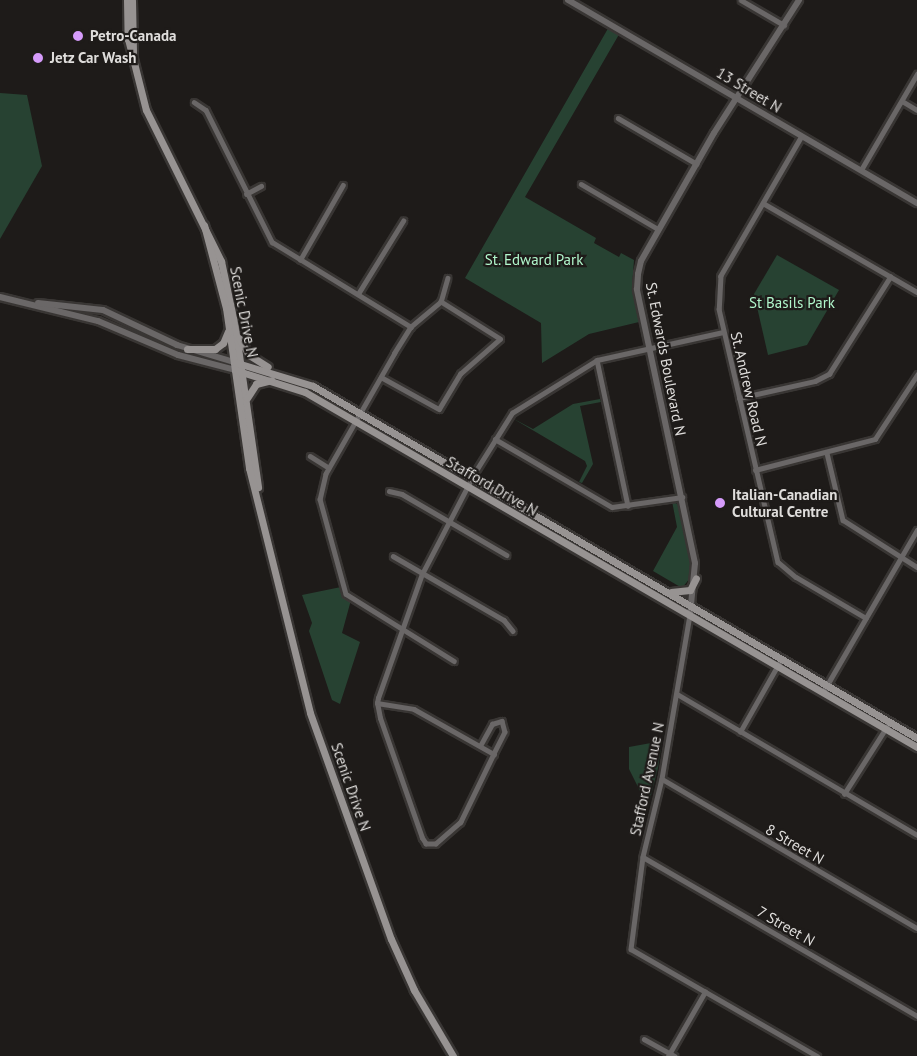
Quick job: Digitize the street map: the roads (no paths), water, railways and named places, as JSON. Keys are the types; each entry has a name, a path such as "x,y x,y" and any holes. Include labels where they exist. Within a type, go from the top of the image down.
{"main road":[{"name":"Scenic Drive N","path":"127,0 132,54 150,118 221,261 238,366 249,468 294,658 345,815 403,966 453,1056"},
{"name":"Scenic Drive N","path":"132,0 132,54"},
{"path":"187,349 206,351 217,347 227,337 232,326"},
{"path":"232,326 249,355 279,377"},
{"name":"Scenic Drive N","path":"238,366 247,406 260,514"},
{"name":"Stafford Drive N","path":"238,366 313,386 471,480 782,657 917,747"},
{"path":"247,406 247,395 256,384 279,377"},
{"name":"Stafford Drive N","path":"279,377 690,615 778,665 826,688"},
{"path":"669,592 685,593 696,578"},
{"name":"Stafford Drive N","path":"887,725 917,738"}],"street":[{"name":"13 Street N","path":"568,0 738,96 917,202"},
{"path":"741,0 784,25"},
{"name":"St. Edwards Boulevard N","path":"690,615 696,578 682,497 637,289 641,261 738,96 799,0"},
{"path":"861,170 917,74"},
{"path":"902,101 917,110"},
{"path":"194,102 206,110 272,242 411,327"},
{"path":"618,118 697,164"},
{"name":"St. Andrew Road N","path":"802,135 721,276 718,299 723,332 778,562 796,577 866,618"},
{"path":"581,184 658,229"},
{"path":"300,260 343,185"},
{"path":"246,194 261,186"},
{"path":"763,203 917,292"},
{"path":"358,294 402,221"},
{"path":"739,398 815,381 829,374 890,277"},
{"path":"448,278 441,302 411,327 359,414 329,468 321,488 321,506 341,587 356,603 454,661"},
{"name":"Stafford Drive N","path":"0,297 106,323 178,355 238,366"},
{"path":"381,377 439,409 460,374 500,339 441,302"},
{"name":"Stafford Drive N","path":"31,303 61,303 103,310 187,349 238,366"},
{"path":"477,469 512,413 597,360 723,332"},
{"path":"597,360 628,506"},
{"path":"755,470 861,445 879,436 917,375"},
{"path":"495,439 612,507 682,497"},
{"path":"827,453 843,520 917,567"},
{"path":"310,456 329,468"},
{"path":"471,480 422,573 377,703 426,843 436,844 458,827 505,732 502,721 492,724 480,746"},
{"path":"389,491 507,555"},
{"path":"826,688 917,530"},
{"path":"393,556 504,620 513,631"},
{"name":"Stafford Avenue N","path":"690,615 662,779 643,857 631,949 705,992"},
{"path":"740,732 782,657"},
{"path":"677,694 917,835"},
{"path":"377,703 414,709 494,754"},
{"path":"844,794 887,725"},
{"name":"8 Street N","path":"662,779 917,928"},
{"name":"7 Street N","path":"643,857 917,1016"},
{"path":"669,1054 705,992 817,1056"},
{"path":"644,1039 675,1056"}],"place":[{"name":"Petro-Canada","path":"78,36"},
{"name":"Jetz Car Wash","path":"38,58"},
{"name":"Italian-Canadian Cultural Centre","path":"720,503"}],"park label":[{"name":"St. Edward Park","path":"534,260"},
{"name":"St Basils Park","path":"792,303"}]}
